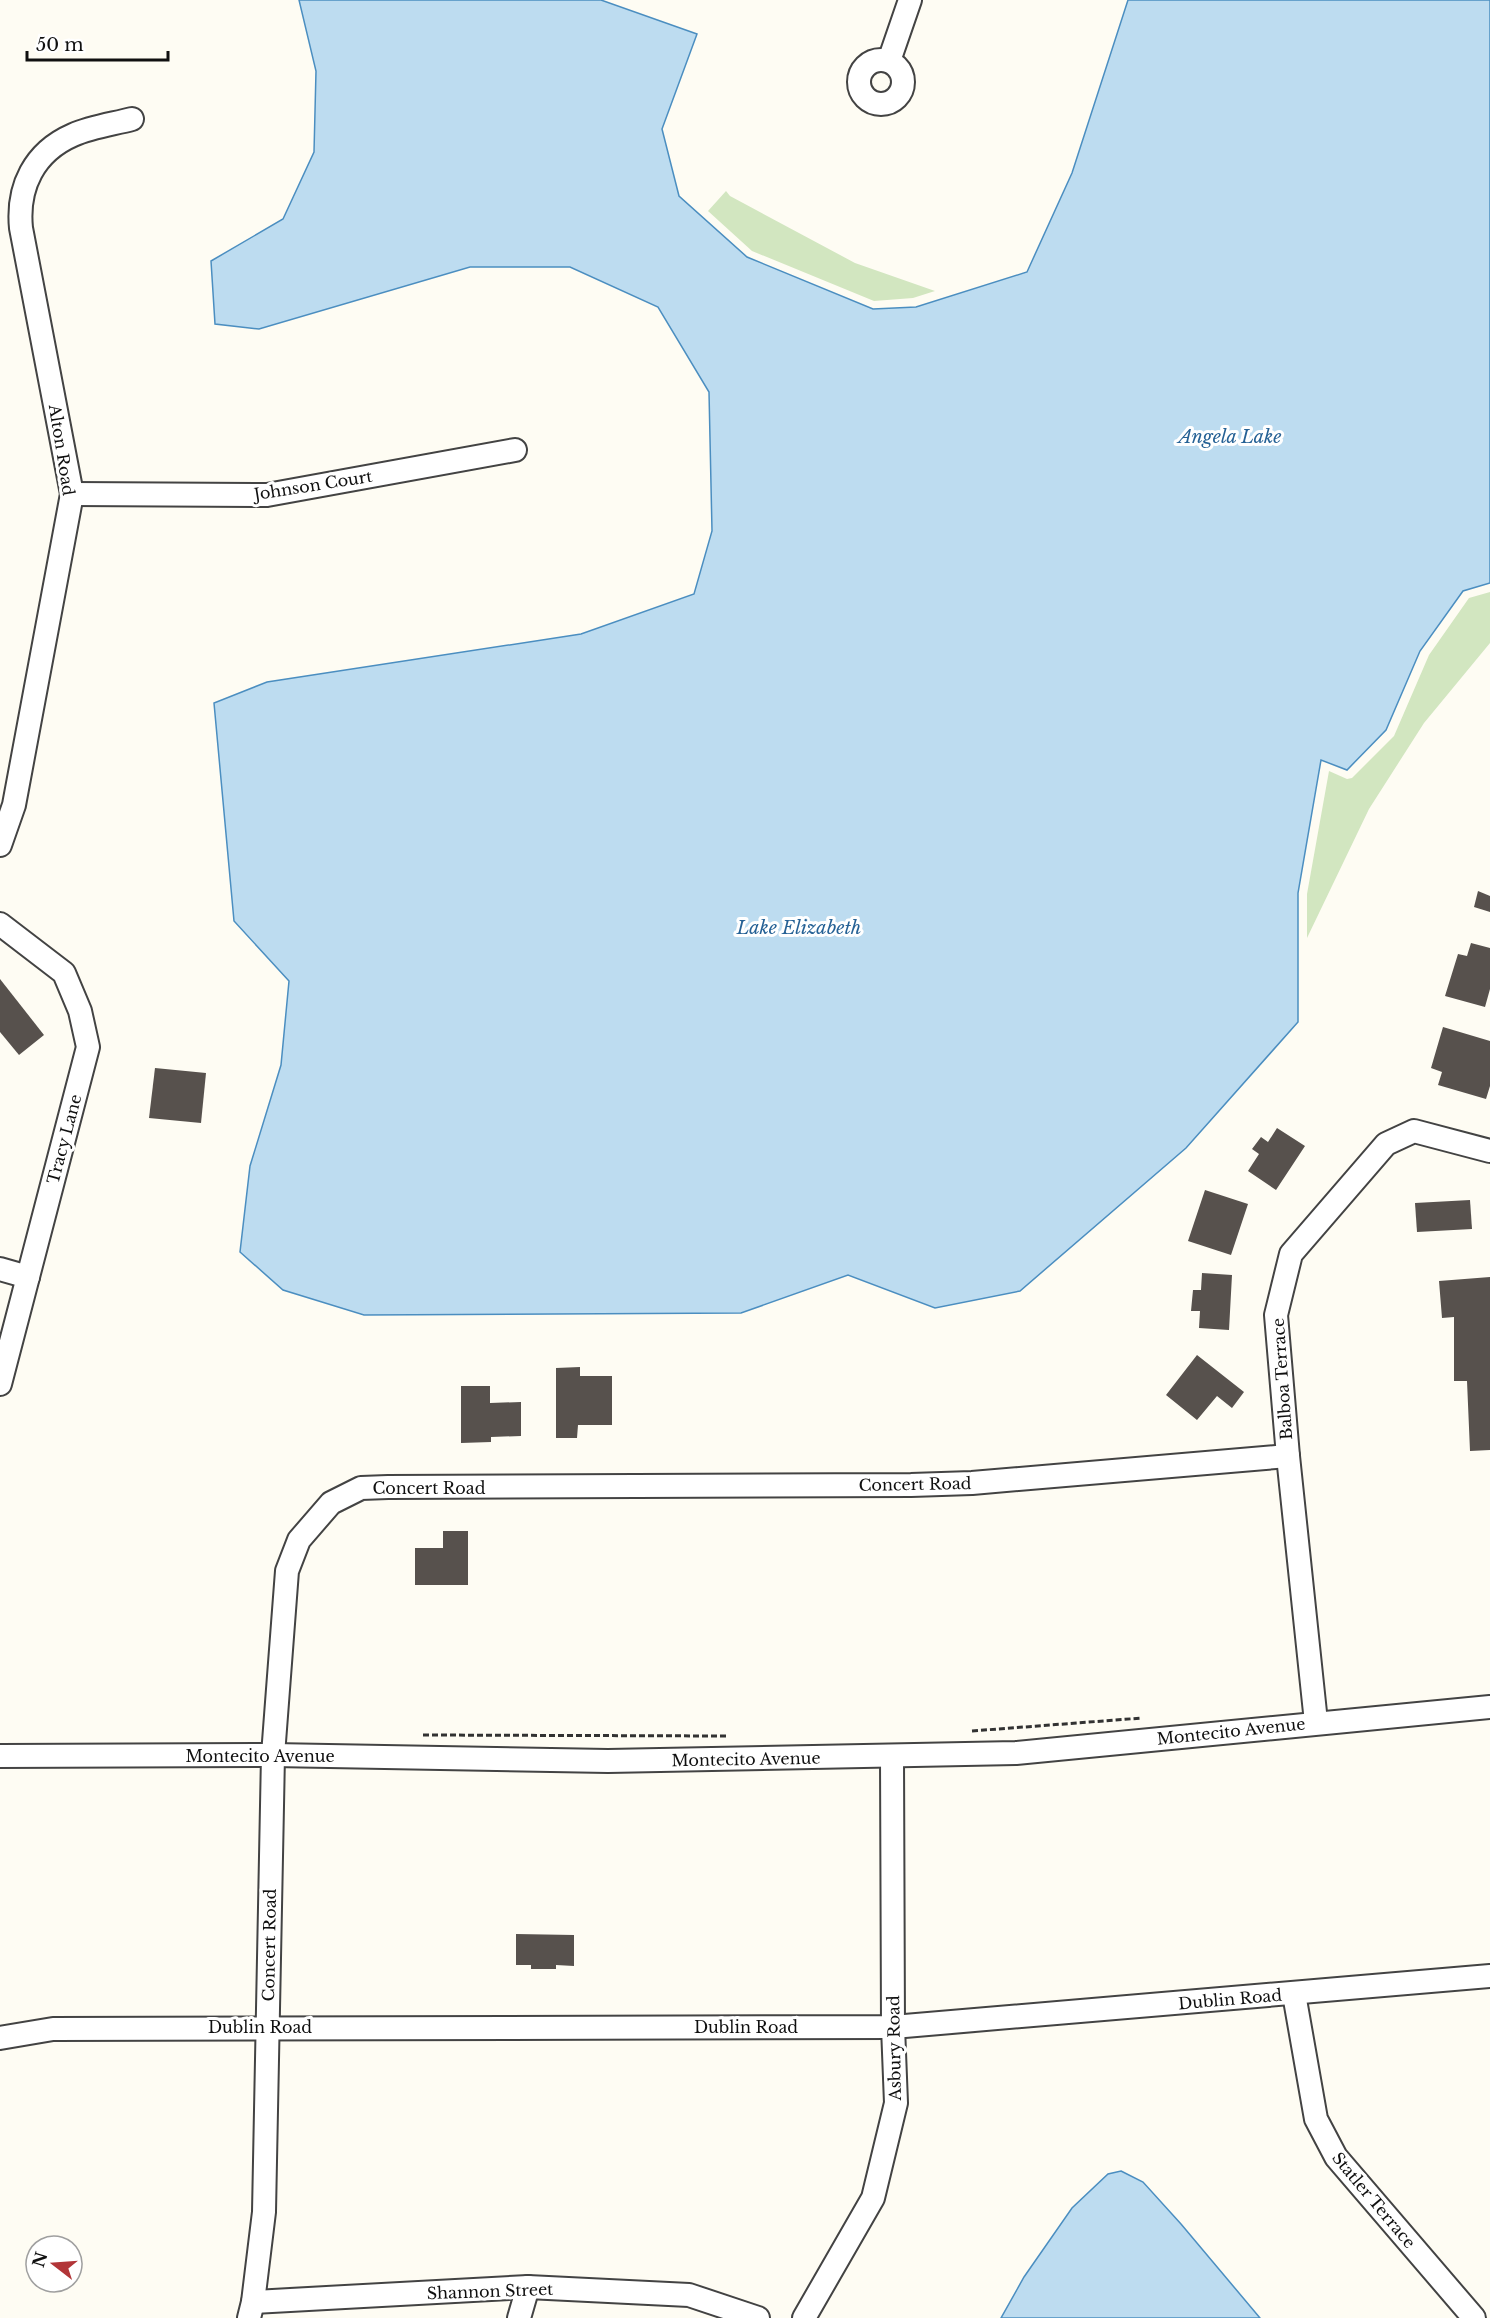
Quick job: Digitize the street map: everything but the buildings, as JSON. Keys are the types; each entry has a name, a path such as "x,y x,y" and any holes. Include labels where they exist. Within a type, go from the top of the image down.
{"street":[{"path":"889,61 910,0"},
{"name":"Alton Road","path":"0,845 14,805 72,494 21,228 19,211 21,197 24,184 34,166 53,146 75,134 132,119"},
{"name":"Johnson Court","path":"72,494 267,495 515,450"},
{"name":"Tracy Lane","path":"0,924 64,974 80,1011 88,1047 0,1384"},
{"name":"Balboa Terrace","path":"1316,1722 1288,1456 1276,1315 1291,1254 1386,1144 1414,1131 1490,1151"},
{"path":"0,1269 28,1277"},
{"name":"Concert Road","path":"251,2310 264,2212 273,1755 287,1571 300,1540 330,1503 362,1488 962,1483 1288,1456"},
{"name":"Montecito Avenue","path":"0,1756 273,1755 608,1761 1016,1753 1316,1722 1490,1707"},
{"name":"Asbury Road","path":"804,2318 873,2198 896,2103 892,2027 892,1756"},
{"name":"Dublin Road","path":"0,2038 53,2029 892,2027 1490,1976"},
{"name":"Statler Terrace","path":"1294,1994 1316,2119 1336,2157 1474,2318"},
{"path":"519,2318 528,2287"},
{"name":"Shannon Street","path":"251,2310 528,2287 689,2295 758,2318"}],"path":[{"path":"965,1732 1146,1718"},
{"path":"416,1735 727,1736"}],"green space":[{"path":"726,191 730,196 855,263 935,291 913,298 874,301 752,251 708,211"},
{"path":"1490,592 1490,643 1424,723 1369,809 1307,938 1307,894 1329,771 1347,779 1352,778 1394,736 1429,655 1469,598"}],"water":[{"path":"299,0 601,0 697,34 662,129 679,196 747,257 873,309 916,307 1027,272 1072,173 1128,0 1490,0 1490,583 1463,591 1420,651 1386,730 1347,770 1321,760 1298,893 1298,1022 1186,1148 1020,1291 935,1308 848,1275 741,1313 364,1315 283,1290 240,1252 250,1166 281,1065 289,981 234,921 214,703 267,682 581,634 694,594 712,531 709,392 658,307 570,267 470,267 259,329 215,324 211,261 283,219 314,152 316,71"},
{"path":"1121,2171 1143,2182 1260,2318 1001,2318 1024,2277 1072,2208 1108,2174"}],"water label":[{"name":"Angela Lake","path":"1230,437"},
{"name":"Lake Elizabeth","path":"799,928"}]}
